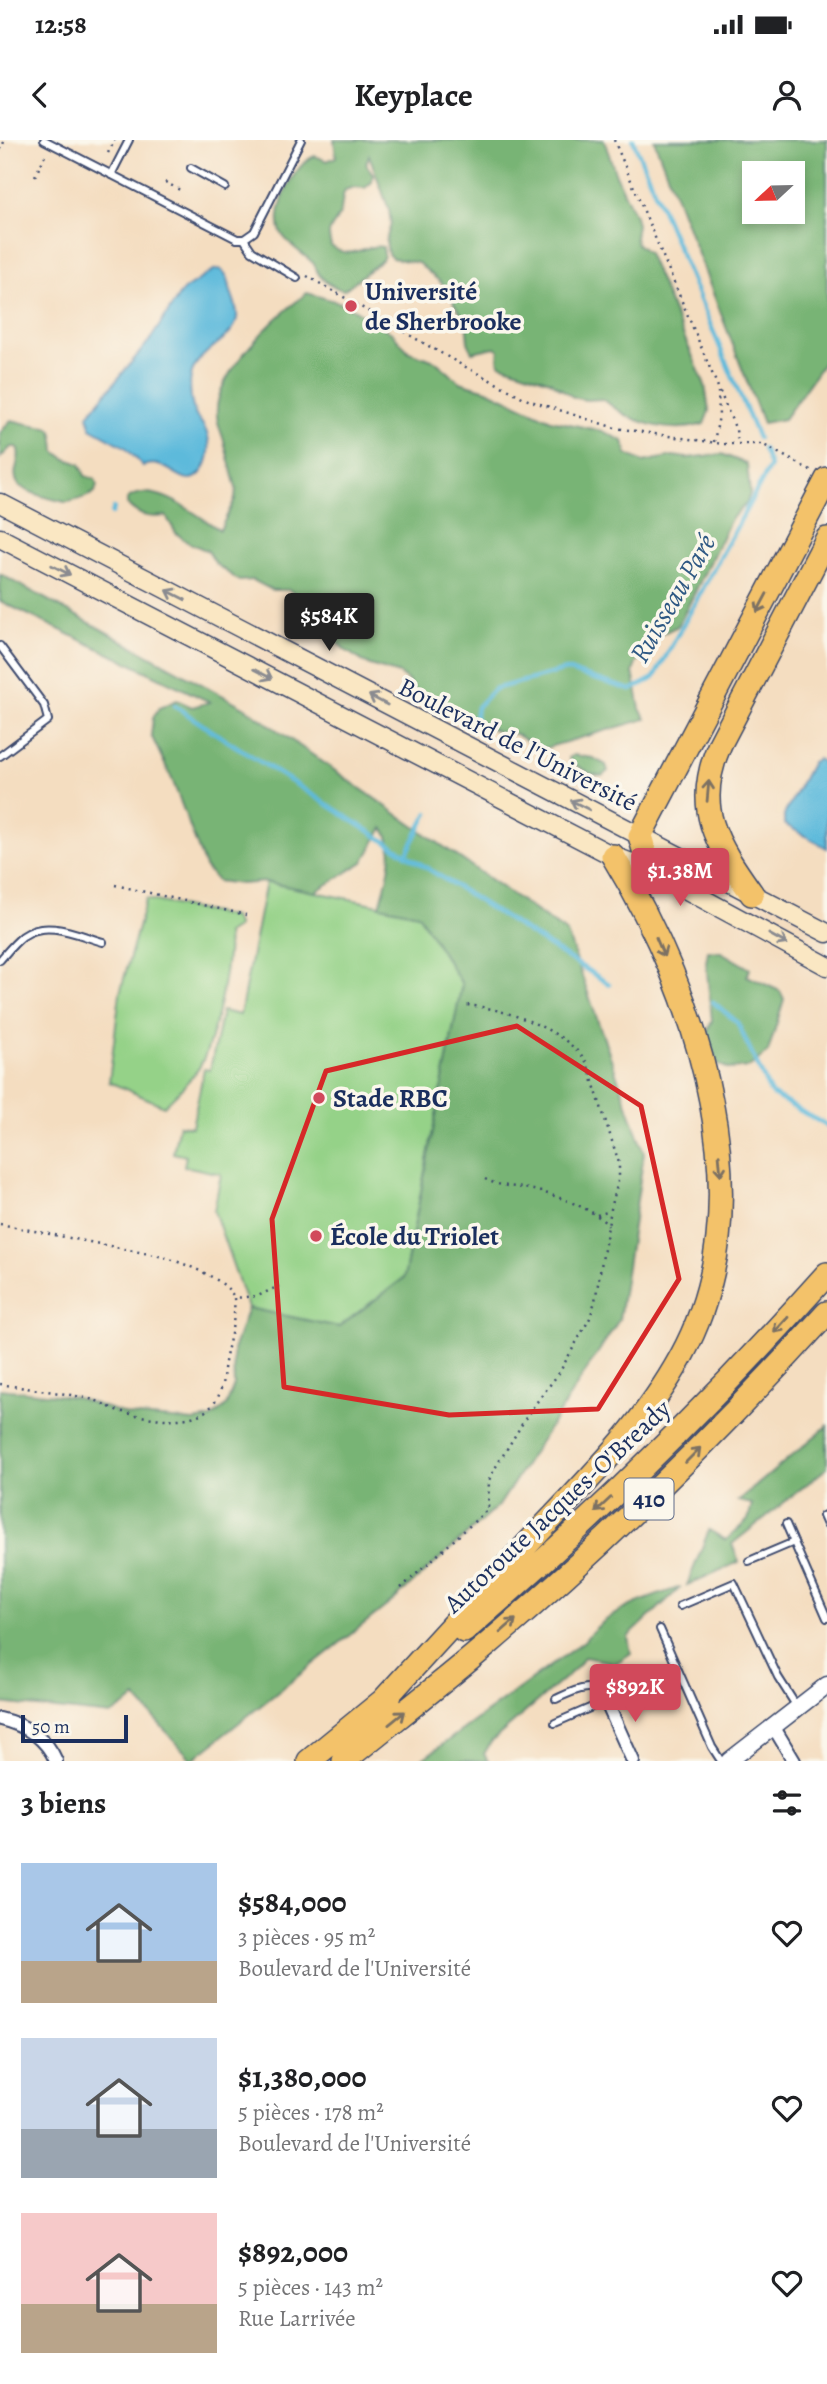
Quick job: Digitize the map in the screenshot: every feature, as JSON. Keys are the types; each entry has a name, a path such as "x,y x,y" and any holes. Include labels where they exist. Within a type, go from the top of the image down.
{"highway":[{"path":"650,870 640,836 821,476"},
{"path":"752,894 713,833 707,802 710,775 720,744 827,539"},
{"path":"380,1704 583,1485 640,1419 666,1383 685,1350 708,1290 719,1234 721,1193 718,1144 709,1095 691,1028 670,970 645,912 613,856"},
{"name":"Autoroute Jacques-O'Bready","path":"309,1761 380,1704 486,1612 626,1484 744,1365 827,1274"},
{"name":"Autoroute Jacques-O'Bready","path":"344,1761 487,1645 629,1518 742,1405 827,1313"}],"main road":[{"name":"Boulevard de l'Université","path":"0,503 827,933"},
{"name":"Boulevard de l'Université","path":"0,538 613,856 650,870 827,966"}],"street":[{"path":"729,1761 827,1685"},
{"path":"606,1701 633,1761"},
{"path":"0,1719 32,1731 44,1739 56,1761"},
{"path":"773,1727 794,1761"}],"lane":[{"path":"44,140 229,237 244,239 257,228 301,140"},
{"path":"111,175 129,140"},
{"path":"191,168 225,187"},
{"path":"244,239 252,251 298,278"},
{"path":"0,646 44,705 48,720 0,756"},
{"path":"0,960 21,937 42,928 56,929 103,942"},
{"path":"827,1514 823,1516 827,1525"},
{"path":"786,1524 827,1618"},
{"path":"749,1561 794,1542"},
{"path":"680,1606 734,1583 778,1677 797,1708"},
{"path":"660,1629 712,1747 721,1761"},
{"path":"555,1723 606,1701 598,1690 587,1687 556,1699"}],"path":[{"path":"0,149 5,140"},
{"path":"108,153 115,140"},
{"path":"614,140 736,430 737,444"},
{"path":"35,176 45,156"},
{"path":"165,182 180,190"},
{"path":"298,278 306,275 528,400 615,428 715,442 762,444 821,476"},
{"path":"715,442 719,416 717,388"},
{"path":"115,885 246,915"},
{"path":"401,1588 488,1509 489,1480 494,1470 530,1411 559,1373 590,1318 619,1177 619,1163 587,1063 581,1054 571,1045 526,1019 465,1005"},
{"path":"485,1179 501,1186 526,1188 549,1195 597,1215 608,1226"},
{"path":"597,1215 611,1210"},
{"path":"0,1224 164,1257 188,1265 218,1282 232,1293 234,1298 233,1328 218,1399 207,1410 190,1417 169,1420 142,1417 91,1399 35,1387 0,1384"},
{"path":"234,1298 258,1296 279,1286"}],"highlighted area":[{"path":"517,1026 641,1106 679,1279 598,1409 449,1415 284,1387 272,1219 326,1071"}],"green space":[{"path":"334,140 604,140 616,175 635,216 637,244 648,253 705,385 709,411 704,424 677,428 650,425 625,415 603,399 586,400 573,397 550,381 499,364 499,350 495,347 472,352 466,320 454,304 451,291 418,263 392,258 388,254 386,240 391,224 389,210 369,155 366,164 373,174 372,182 365,188 345,190 338,219 329,238 331,246 339,250 352,252 376,246 383,247 384,255 382,260 344,290 326,281 313,263 285,239 279,225 279,214 292,178 307,160 315,156 327,161 336,157"},
{"path":"654,140 827,140 827,358 784,419 763,423"},
{"path":"307,293 341,303 357,311 393,334 409,352 435,361 460,382 487,390 551,420 602,431 623,441 627,454 643,462 673,456 687,458 722,454 747,464 750,493 747,503 731,519 678,626 657,636 644,657 637,661 633,672 640,709 646,719 542,749 515,734 496,731 413,689 399,674 367,664 345,650 304,608 298,596 289,590 272,590 253,580 239,581 216,564 208,551 187,542 176,533 166,516 145,516 127,504 127,499 138,494 162,496 220,530 235,499 236,488 218,422 218,399 225,382 249,347"},
{"path":"11,420 50,429 55,451 80,464 85,476 95,479 95,492 64,502 27,490 18,484 15,475 19,456 17,447 11,447 0,458 0,433"},
{"path":"0,574 244,707 567,933 644,1153 619,1320 500,1504 394,1600 192,1760 136,1698 111,1715 0,1703 0,1389 74,1397 128,1415 194,1421 211,1418 226,1406 234,1385 233,1350 248,1308 339,1327 404,1278 462,984 418,914 380,906 391,855 388,836 383,828 363,862 315,892 266,882 241,884 217,881 205,867 172,779 151,735 153,718 159,708 177,700 192,707 210,702 0,601"},
{"path":"573,755 593,758 606,765 608,771 602,776 592,774 571,763 569,758"},
{"name":"Stade RBC","path":"266,882 418,913 462,984 404,1278 339,1327 248,1308 214,1211 221,1174 184,1166 186,1156 173,1153 179,1125 192,1127 204,1069 210,1070 222,1011 240,1015"},
{"path":"146,899 233,917 238,927 227,934 223,982 205,1054 192,1077 164,1106 109,1082 120,993"},
{"path":"708,951 721,952 750,969 747,976 780,991 784,999 768,1052 749,1067 729,1069 718,1064 710,1045 708,1030 712,1021 706,962"},
{"path":"827,1426 827,1468 732,1544 739,1562 687,1585 709,1530 726,1540 748,1520 752,1504 738,1501"},
{"path":"681,1587 628,1637 631,1653 616,1663 584,1657 575,1669 491,1742 484,1754 488,1761 420,1761 584,1641 615,1614"}],"water":[{"path":"220,269 228,279 237,318 229,333 200,359 191,376 192,405 207,432 209,450 207,463 201,473 188,479 161,466 143,466 125,447 91,428 88,415 150,340 182,291 214,270"},
{"path":"818,759 823,762 827,771 827,848 784,824 784,815 812,762"}],"waterway":[{"path":"633,140 758,438"},
{"name":"Ruisseau Paré","path":"474,726 477,707 494,689 566,670 631,690 654,678 770,466 763,449"},
{"name":"Ruisseau Paré","path":"112,513 114,508"},
{"name":"Ruisseau Paré","path":"175,706 609,984"},
{"name":"Ruisseau Paré","path":"406,855 428,813"},
{"name":"Ruisseau Paré","path":"713,1002 737,1022 771,1094 827,1126"}],"place":[{"name":"Université de Sherbrooke","path":"351,306"},
{"name":"Stade RBC","path":"319,1098"},
{"name":"École du Triolet","path":"316,1236"}]}
